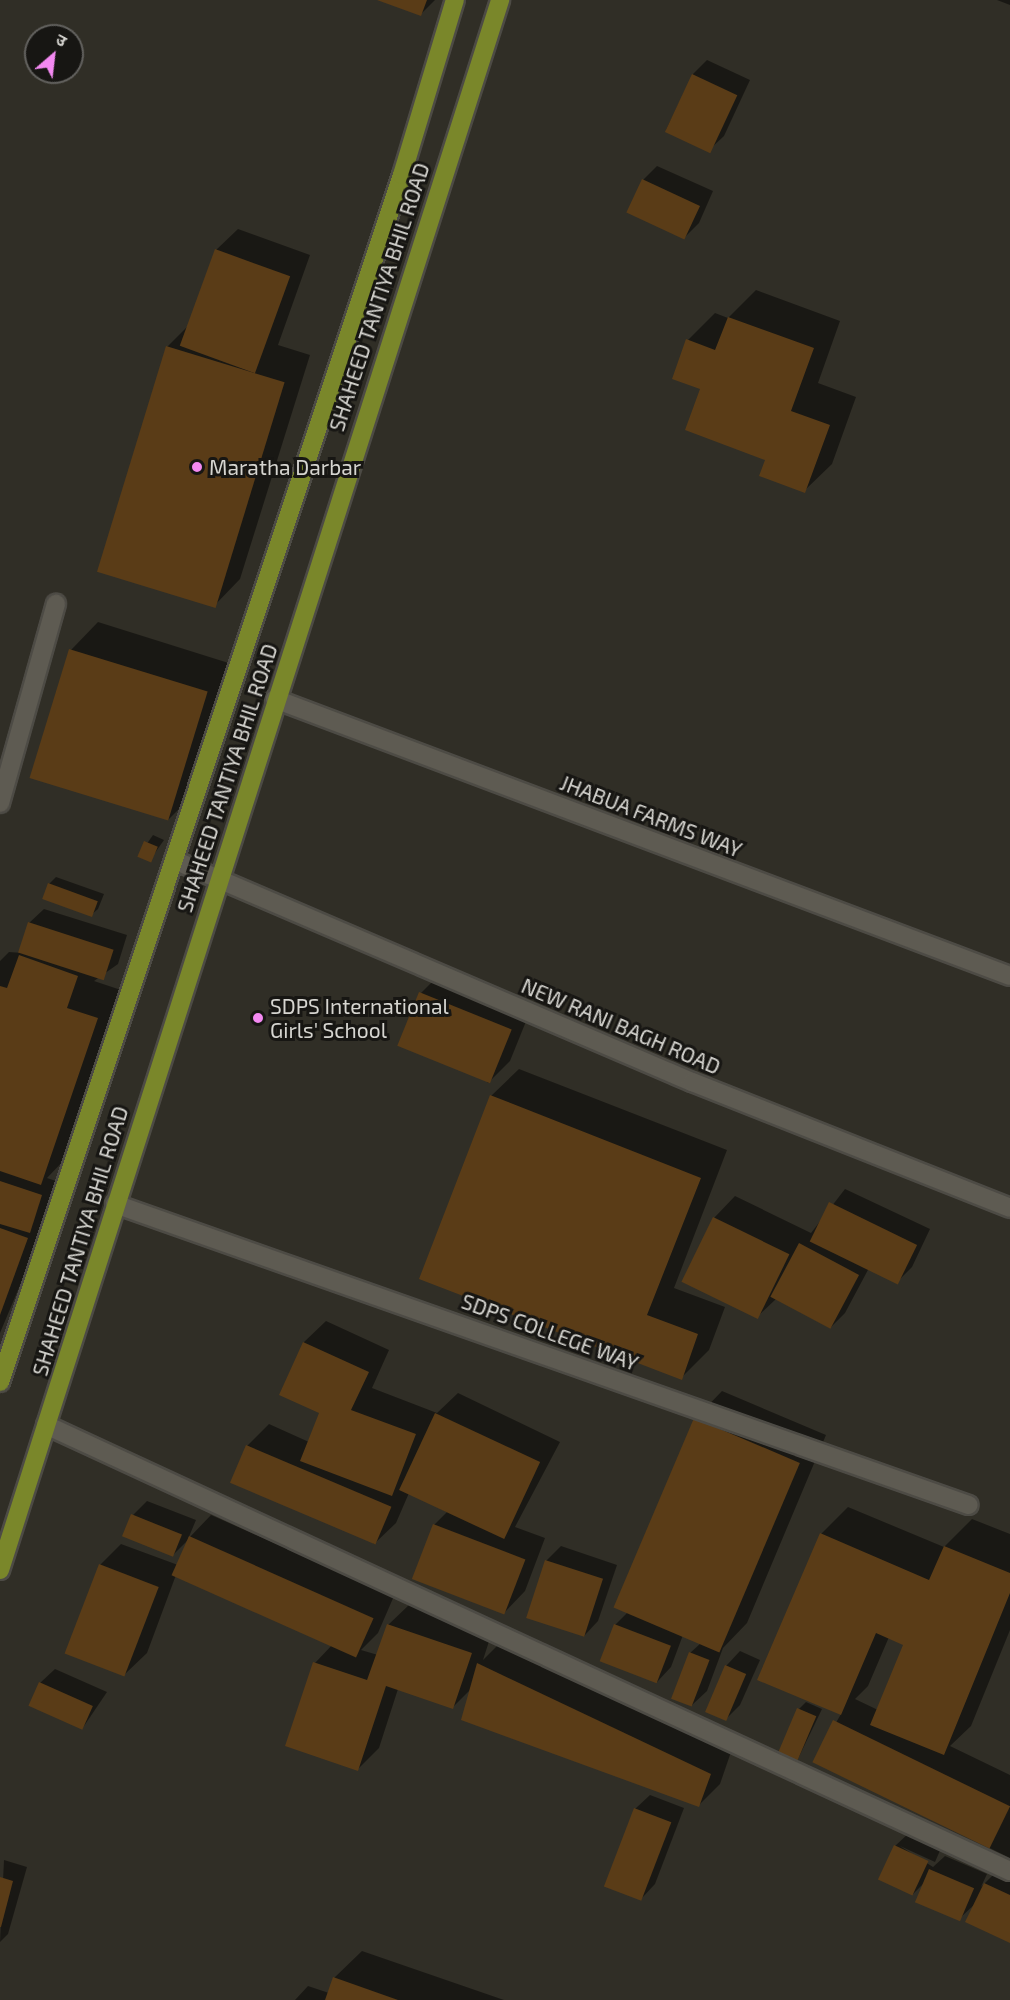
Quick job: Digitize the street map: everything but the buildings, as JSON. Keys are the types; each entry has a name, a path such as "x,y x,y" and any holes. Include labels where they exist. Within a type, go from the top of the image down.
{"main road":[{"name":"SHAHEED TANTIYA BHIL ROAD","path":"0,1382 174,860 455,0"},
{"name":"SHAHEED TANTIYA BHIL ROAD","path":"0,1570 218,877 500,0"}],"street":[{"path":"0,803 56,604"},
{"name":"JHABUA FARMS WAY","path":"275,699 1010,976"},
{"name":"NEW RANI BAGH ROAD","path":"174,860 692,1082 1010,1208"},
{"name":"SDPS COLLEGE WAY","path":"115,1204 969,1505"},
{"path":"46,1425 1010,1871"}],"place":[{"name":"Maratha Darbar","path":"197,467"},
{"name":"SDPS International Girls' School","path":"258,1018"}]}
